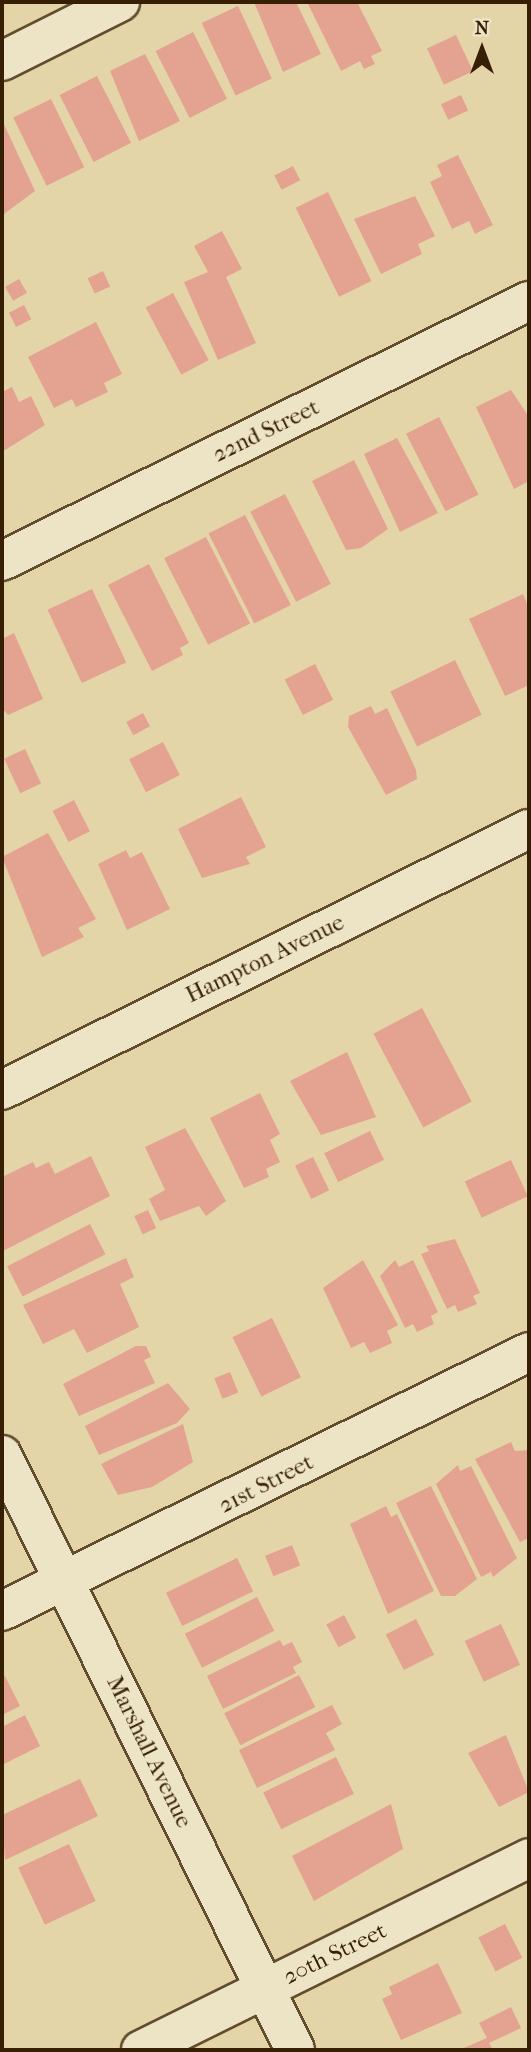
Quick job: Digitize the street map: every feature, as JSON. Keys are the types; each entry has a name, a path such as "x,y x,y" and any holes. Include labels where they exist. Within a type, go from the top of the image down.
{"street":[{"path":"2,61 120,2"},
{"name":"22nd Street","path":"2,561 529,301"},
{"name":"Hampton Avenue","path":"2,1090 529,829"},
{"name":"21st Street","path":"2,1611 529,1352"},
{"name":"Marshall Avenue","path":"2,1455 295,2050"},
{"name":"20th Street","path":"141,2050 529,1858"}],"building":[{"path":"254,2 296,2 321,54 283,72"},
{"path":"307,2 357,2 382,51 371,56 375,64 364,69 360,61 341,71"},
{"path":"238,6 272,79 236,95 202,23"},
{"path":"193,32 227,99 190,118 156,51"},
{"path":"456,35 473,71 444,85 427,49"},
{"path":"145,54 180,121 139,141 110,71"},
{"path":"97,76 131,143 94,162 60,95"},
{"path":"461,95 468,110 448,120 441,104"},
{"path":"51,99 84,167 47,186 13,117"},
{"path":"2,120 35,191 4,214 2,209"},
{"path":"458,155 493,225 475,234 469,221 452,229 430,182 442,176 437,165"},
{"path":"293,166 300,180 282,190 274,176"},
{"path":"328,192 371,281 339,297 296,208"},
{"path":"415,196 435,236 418,244 422,254 381,274 354,219"},
{"path":"222,231 242,269 226,277 256,343 218,360 184,282 208,272 194,246"},
{"path":"103,271 110,286 95,294 88,278"},
{"path":"19,279 27,293 13,301 5,287"},
{"path":"173,293 209,360 181,375 146,308"},
{"path":"24,305 31,319 16,327 9,313"},
{"path":"96,322 122,374 104,383 108,392 76,407 72,399 54,408 28,357"},
{"path":"12,387 19,402 31,396 45,425 2,452 2,392"},
{"path":"511,390 529,417 529,481 514,489 476,407"},
{"path":"439,417 478,495 446,511 406,434"},
{"path":"397,438 438,513 400,532 364,454"},
{"path":"354,460 388,529 361,548 346,550 312,481"},
{"path":"285,494 331,584 296,602 250,512"},
{"path":"245,515 291,605 254,624 208,534"},
{"path":"206,537 250,623 208,645 164,558"},
{"path":"149,564 189,643 180,648 183,655 152,671 108,585"},
{"path":"92,589 126,662 82,683 48,610"},
{"path":"523,594 529,608 529,685 505,696 469,619"},
{"path":"14,633 43,699 8,715 2,708 2,639"},
{"path":"455,660 482,715 417,746 390,692"},
{"path":"315,664 333,700 303,715 285,679"},
{"path":"371,706 375,714 387,708 416,770 417,779 386,795 348,727 349,716"},
{"path":"143,713 150,726 133,735 126,722"},
{"path":"163,742 180,775 146,792 129,759"},
{"path":"25,749 41,783 20,793 4,759"},
{"path":"241,797 266,847 246,857 250,864 202,878 178,829"},
{"path":"74,800 90,831 69,842 53,811"},
{"path":"48,833 96,919 78,928 84,937 42,957 2,857"},
{"path":"126,850 130,858 142,852 170,909 127,930 98,864"},
{"path":"422,1008 472,1102 423,1127 373,1034"},
{"path":"347,1052 376,1117 321,1135 290,1081"},
{"path":"260,1093 280,1134 270,1140 280,1162 266,1169 269,1177 244,1188 210,1118"},
{"path":"185,1128 226,1201 206,1216 199,1206 160,1221 149,1199 165,1190 145,1147"},
{"path":"370,1131 384,1160 338,1182 324,1153"},
{"path":"91,1156 110,1196 3,1251 2,1177 33,1162 36,1168 49,1162 55,1174"},
{"path":"313,1157 329,1190 311,1199 295,1166"},
{"path":"511,1160 528,1196 482,1218 465,1182"},
{"path":"148,1210 156,1228 142,1234 134,1216"},
{"path":"90,1224 105,1254 23,1297 7,1266"},
{"path":"455,1239 480,1293 473,1296 477,1304 458,1312 455,1305 447,1309 421,1254 429,1251 426,1246"},
{"path":"126,1258 134,1277 120,1284 139,1327 87,1353 74,1329 43,1344 23,1305"},
{"path":"363,1260 398,1325 387,1331 392,1343 370,1353 364,1342 351,1348 323,1288"},
{"path":"395,1260 399,1267 413,1260 438,1312 431,1316 434,1324 417,1332 413,1324 405,1328 380,1276"},
{"path":"272,1318 301,1377 261,1397 232,1337"},
{"path":"136,1346 146,1346 151,1357 144,1360 155,1383 79,1416 63,1384"},
{"path":"230,1372 238,1392 222,1399 214,1378"},
{"path":"168,1383 190,1409 177,1423 99,1455 85,1426"},
{"path":"183,1424 193,1462 152,1487 118,1495 101,1464"},
{"path":"511,1442 515,1451 529,1450 529,1538 520,1542 475,1459"},
{"path":"458,1465 460,1471 471,1466 517,1558 493,1577 491,1572 481,1577 436,1484"},
{"path":"431,1486 477,1579 455,1596 441,1596 396,1503"},
{"path":"386,1506 391,1517 397,1514 434,1591 388,1614 350,1524"},
{"path":"292,1545 300,1565 273,1576 265,1556"},
{"path":"237,1558 253,1591 182,1626 166,1593"},
{"path":"257,1597 274,1631 202,1668 185,1634"},
{"path":"344,1615 356,1638 339,1647 326,1624"},
{"path":"416,1619 434,1655 404,1670 386,1634"},
{"path":"501,1624 520,1665 484,1682 465,1641"},
{"path":"280,1640 283,1646 292,1642 302,1662 293,1667 296,1673 223,1709 207,1676"},
{"path":"299,1675 315,1707 240,1745 224,1713"},
{"path":"5,1676 20,1706 2,1715 2,1677"},
{"path":"332,1705 342,1724 326,1733 335,1750 257,1788 239,1750"},
{"path":"25,1715 40,1746 2,1765 2,1727"},
{"path":"506,1735 529,1792 499,1807 468,1753"},
{"path":"336,1757 354,1794 281,1829 263,1793"},
{"path":"80,1779 98,1816 5,1860 2,1815"},
{"path":"391,1804 403,1849 314,1901 292,1856"},
{"path":"69,1844 96,1901 45,1925 18,1868"},
{"path":"505,1924 522,1958 496,1971 478,1938"},
{"path":"438,1963 462,2013 401,2040 382,1999 392,1994 389,1987"},
{"path":"511,2007 521,2028 489,2043 493,2050 459,2050 487,2038 479,2023"}]}
